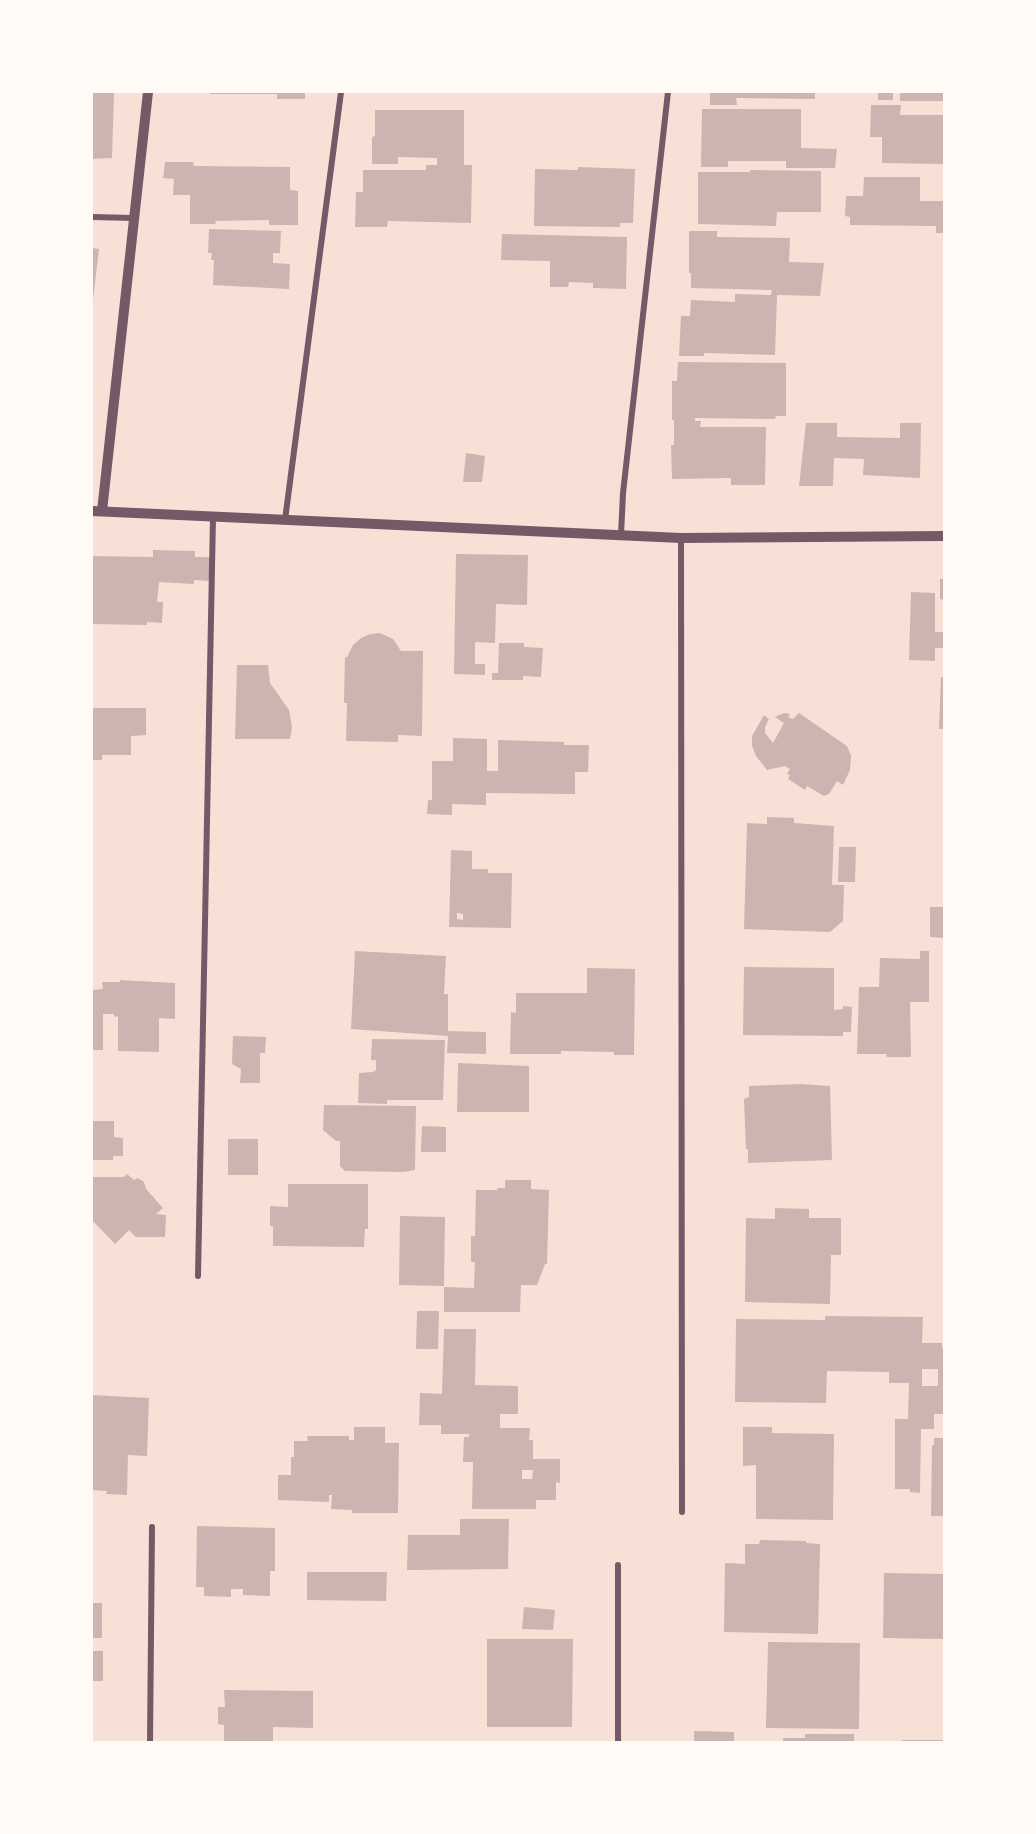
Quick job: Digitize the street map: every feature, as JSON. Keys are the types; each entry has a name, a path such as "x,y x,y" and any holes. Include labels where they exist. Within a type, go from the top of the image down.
{"street":[{"path":"148,92 97,511 681,538 945,536"},
{"path":"285,520 341,92"},
{"path":"621,536 623,493 668,92"},
{"path":"92,217 134,218"},
{"path":"198,1275 213,517"},
{"path":"681,538 682,1512"},
{"path":"150,1743 152,1527"},
{"path":"618,1565 618,1743"}],"building":[{"path":"92,92 114,92 112,158 92,159"},
{"path":"210,92 305,92 305,99 277,99 277,94 210,94"},
{"path":"710,92 815,92 815,99 736,98 737,105 710,105"},
{"path":"878,92 893,92 893,100 878,100"},
{"path":"900,92 944,92 944,101 900,101"},
{"path":"871,105 901,105 900,115 944,115 944,164 882,163 882,137 870,137"},
{"path":"702,109 801,109 801,148 837,149 835,168 786,168 786,161 728,161 728,167 701,167"},
{"path":"375,110 464,110 464,165 472,165 471,223 388,221 387,227 355,227 356,192 363,192 363,170 426,170 426,165 437,165 437,158 398,157 398,164 372,164"},
{"path":"165,162 193,162 194,166 290,167 290,190 298,191 298,225 269,225 269,220 190,224 190,195 173,195 174,179 163,178"},
{"path":"578,167 635,169 633,223 620,223 620,227 534,226 535,169 578,170"},
{"path":"750,170 821,171 821,212 777,212 776,226 698,224 698,172 750,172"},
{"path":"864,177 920,177 920,201 944,201 944,233 936,233 936,226 850,225 850,217 845,216 846,196 863,196"},
{"path":"209,229 281,231 280,253 273,253 273,263 290,264 289,289 213,285 214,260 211,260 212,253 208,253"},
{"path":"689,231 717,231 717,237 790,238 789,262 824,263 820,296 777,295 775,355 704,353 704,356 679,356 681,316 690,316 691,300 735,302 735,294 771,295 772,290 691,288"},
{"path":"502,234 627,237 626,289 593,288 593,283 569,282 568,287 550,287 550,261 501,260"},
{"path":"92,248 99,249 93,300 92,300"},
{"path":"678,362 786,363 786,416 776,416 775,419 695,418 695,421 701,421 700,427 766,427 765,485 731,485 731,478 672,479 671,445 674,445 674,420 672,420 672,381 677,381"},
{"path":"806,423 837,423 837,437 900,438 900,423 921,423 920,478 863,475 864,459 834,458 833,486 799,486"},
{"path":"466,453 485,456 482,482 463,482"},
{"path":"153,550 195,551 195,557 211,557 210,581 194,580 194,584 159,582 157,602 163,602 162,623 92,624 92,556 153,557"},
{"path":"456,554 528,555 527,605 496,604 495,643 475,642 475,664 485,664 485,675 454,674"},
{"path":"940,579 944,579 944,600 940,599"},
{"path":"911,592 935,593 935,632 944,632 944,648 935,648 935,661 909,660"},
{"path":"380,633 393,639 401,651 423,651 422,736 398,735 398,742 346,741 345,657 361,638"},
{"path":"499,643 524,643 524,647 543,648 541,677 523,676 523,680 492,680 492,673 498,673"},
{"path":"237,665 268,665 270,683 289,710 292,727 290,739 235,739"},
{"path":"941,677 944,677 944,729 939,729"},
{"path":"92,708 146,708 146,735 131,736 131,755 102,755 102,760 92,760"},
{"path":"784,713 790,714 788,717 793,719 799,713 847,746 851,756 850,770 843,785 837,781 829,794 824,796 807,786 805,790 788,779 790,775 787,774 790,769 785,766 767,770 756,756 752,746 752,736 764,715 769,719 765,733 773,743 784,723 775,717"},
{"path":"453,738 487,739 487,771 498,771 498,740 589,745 588,772 575,772 575,794 486,793 486,805 452,804 452,815 427,814 428,800 432,800 432,761 453,761"},
{"path":"767,817 794,818 794,823 834,826 832,885 844,885 843,921 830,932 744,929 747,823 767,824"},
{"path":"839,847 856,847 855,882 838,882"},
{"path":"451,850 472,851 472,869 488,869 488,873 512,873 511,928 449,927","holes":["457,913 463,914 463,920 457,919"]},
{"path":"930,907 944,907 944,938 930,937"},
{"path":"355,951 446,956 444,994 448,994 448,1031 486,1032 486,1054 447,1053 448,1036 351,1029"},
{"path":"920,951 929,951 929,1002 910,1002 911,1057 857,1054 859,987 879,987 880,958 920,959"},
{"path":"744,967 834,968 834,1010 843,1009 843,1006 852,1007 851,1032 843,1032 843,1036 743,1035"},
{"path":"587,968 635,969 634,1055 614,1055 614,1052 561,1051 561,1054 510,1054 511,1012 516,1013 516,993 587,993"},
{"path":"120,980 175,983 175,1019 159,1018 159,1052 118,1051 118,1016 114,1017 114,1014 103,1014 103,1050 92,1050 92,990 103,989 102,982 120,982"},
{"path":"233,1036 266,1037 265,1053 260,1053 260,1083 240,1083 241,1069 232,1064"},
{"path":"372,1039 445,1040 443,1100 387,1100 387,1104 358,1103 359,1073 376,1070 376,1060 371,1060"},
{"path":"458,1063 529,1066 529,1112 457,1112"},
{"path":"801,1084 830,1086 832,1160 748,1163 744,1099 749,1097 749,1086"},
{"path":"324,1105 416,1106 415,1170 403,1172 345,1171 340,1166 340,1141 336,1141 323,1130"},
{"path":"92,1121 114,1121 114,1137 123,1138 123,1156 113,1156 113,1160 92,1160"},
{"path":"422,1126 446,1127 446,1152 421,1152"},
{"path":"228,1139 258,1139 258,1175 228,1175"},
{"path":"127,1174 134,1180 138,1178 144,1182 146,1189 163,1208 156,1214 166,1215 165,1237 136,1237 129,1230 115,1244 92,1220 92,1177 124,1177"},
{"path":"505,1180 531,1180 531,1189 549,1190 547,1264 545,1264 537,1285 521,1285 520,1312 444,1312 444,1287 474,1288 475,1262 471,1262 471,1236 475,1236 476,1190 505,1188"},
{"path":"288,1184 368,1184 368,1229 365,1229 364,1247 273,1246 270,1206 288,1207"},
{"path":"775,1208 809,1209 809,1218 841,1218 841,1255 831,1255 830,1304 745,1302 746,1218 775,1219"},
{"path":"400,1216 445,1217 444,1286 399,1285"},
{"path":"417,1311 439,1311 438,1349 416,1349"},
{"path":"825,1316 923,1317 922,1343 942,1343 942,1348 944,1348 944,1414 934,1414 934,1429 921,1429 920,1493 910,1492 910,1489 895,1489 895,1419 908,1419 909,1383 889,1383 889,1372 827,1371 826,1403 735,1402 736,1319 825,1320","holes":["922,1369 938,1369 938,1386 922,1386"]},
{"path":"444,1329 476,1329 475,1385 518,1386 518,1414 500,1414 500,1428 530,1428 529,1440 533,1440 533,1459 560,1459 560,1483 556,1482 556,1500 536,1500 536,1509 472,1509 473,1462 463,1462 464,1437 469,1437 469,1434 441,1434 441,1425 419,1425 420,1393 442,1394","holes":["522,1470 533,1470 532,1479 522,1479"]},
{"path":"92,1395 149,1398 147,1456 128,1455 127,1495 106,1494 107,1491 92,1490"},
{"path":"354,1427 385,1427 385,1443 399,1443 398,1513 352,1513 352,1510 331,1509 332,1495 329,1495 329,1502 278,1500 278,1475 291,1475 294,1441 308,1441 307,1436 349,1436 349,1440 354,1440"},
{"path":"743,1427 772,1427 772,1433 834,1434 833,1520 756,1519 756,1465 743,1466"},
{"path":"934,1438 944,1438 944,1516 931,1516"},
{"path":"460,1519 509,1519 508,1569 407,1570 408,1535 460,1535"},
{"path":"197,1526 275,1528 275,1571 270,1571 270,1596 243,1595 243,1589 231,1589 231,1597 204,1596 204,1587 196,1587"},
{"path":"760,1540 806,1541 806,1543 820,1544 818,1634 724,1632 725,1563 745,1564 745,1544 759,1544"},
{"path":"307,1572 387,1572 386,1601 307,1600"},
{"path":"884,1573 944,1574 944,1639 883,1638"},
{"path":"92,1603 102,1603 102,1638 92,1638"},
{"path":"524,1607 555,1610 553,1630 522,1629"},
{"path":"487,1639 573,1639 572,1727 487,1727"},
{"path":"768,1642 860,1643 859,1729 766,1728"},
{"path":"92,1651 103,1651 103,1681 92,1681"},
{"path":"224,1690 313,1691 313,1728 273,1727 273,1742 224,1742 224,1725 218,1724 218,1707 225,1707"},
{"path":"694,1731 734,1732 734,1742 694,1742"},
{"path":"805,1734 854,1734 854,1742 783,1742 783,1738 805,1738"},
{"path":"902,1740 944,1740 944,1742 902,1742"}]}
